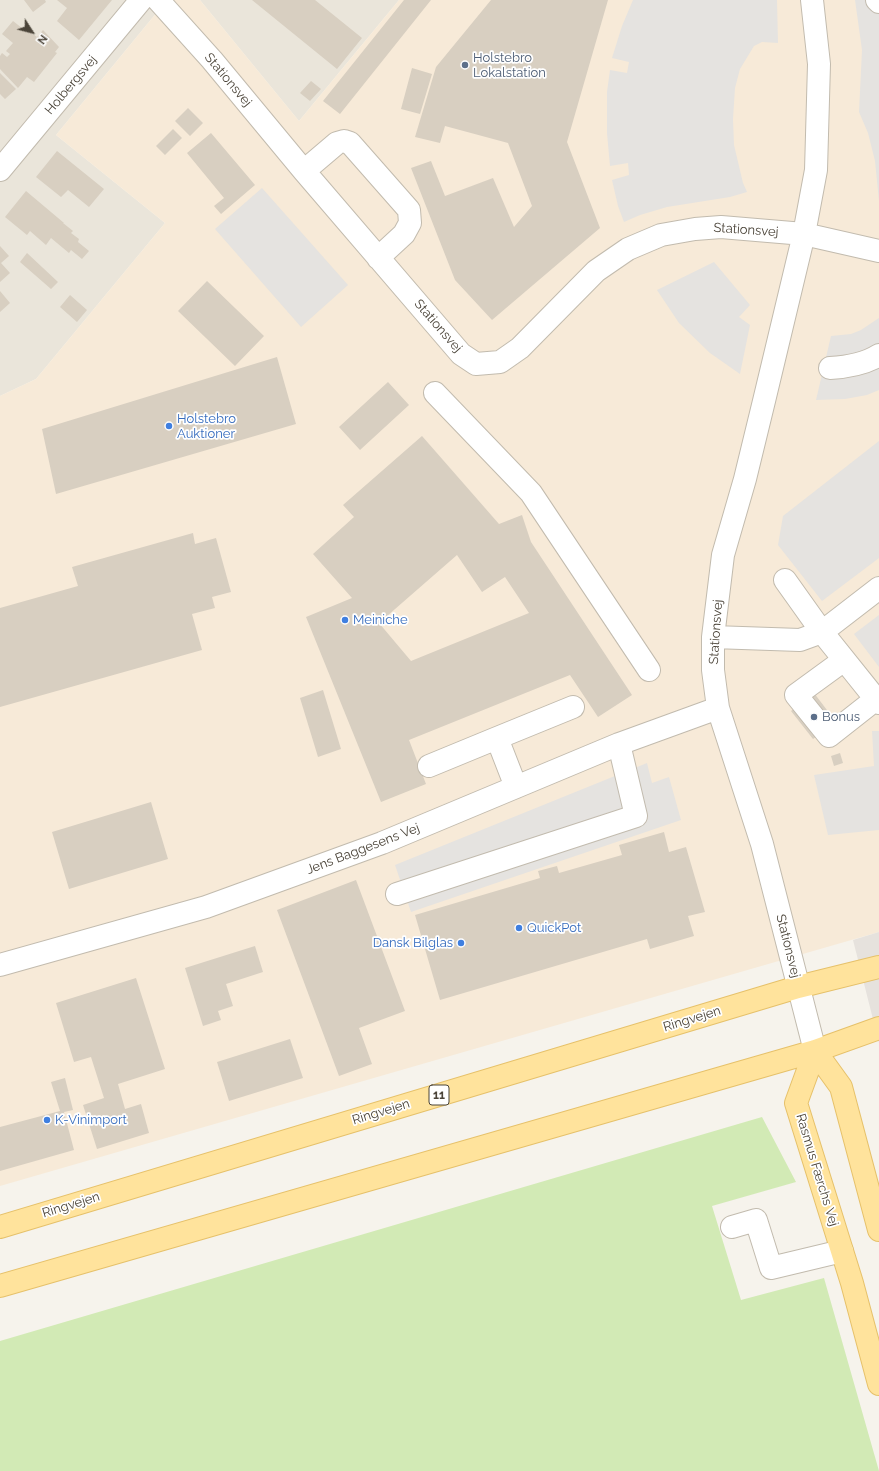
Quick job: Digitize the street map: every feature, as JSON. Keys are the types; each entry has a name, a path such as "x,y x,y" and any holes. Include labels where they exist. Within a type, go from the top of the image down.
{"main road":[{"name":"Ringvejen","path":"0,1227 798,987 879,967"},
{"path":"0,1286 815,1050 879,1028"},
{"path":"815,1050 841,1087 879,1230"},
{"name":"Rasmus Færchs Vej","path":"815,1050 796,1103 842,1251 879,1384"}],"street":[{"name":"Holbergsvej","path":"0,170 141,0"},
{"name":"Stationsvej","path":"158,0 212,60 304,172 460,354 476,364 500,362 520,348 596,271 628,249 661,234 721,227 804,234 879,251"},
{"name":"Stationsvej","path":"812,0 819,64 816,170 804,234 745,479 723,555 713,636 713,670 718,708 762,844 815,1050"},
{"path":"304,172 337,143 350,143 404,204 409,210 410,223 404,234 378,258"},
{"path":"830,368 861,363 879,355"},
{"path":"435,392 531,493 649,670"},
{"path":"785,580 822,632 877,701 829,736 796,695 844,660"},
{"path":"713,636 800,640 822,632 879,588"},
{"path":"429,766 573,707"},
{"name":"Jens Baggesens Vej","path":"0,965 206,907 382,843 619,744 718,708"},
{"path":"496,738 516,787"},
{"path":"397,894 636,816 619,744"},
{"path":"732,1227 756,1220 771,1268 842,1251"}],"shaded area":[{"path":"0,0 167,0 56,135 165,223 36,379 0,396"},
{"path":"167,0 200,0 299,121 399,0 879,0 879,932 0,1186 0,396 36,379 165,223 56,135"},
{"path":"200,0 399,0 299,121"},
{"path":"633,0 777,0 778,43 762,42 754,46 740,69 735,88 733,119 734,145 743,183 747,192 730,197 667,207 640,215 624,222 618,206 612,180 629,175 628,163 610,166 607,133 607,92 610,70 627,73 629,62 612,58 622,26"},
{"path":"855,0 879,0 879,201 875,161 868,133 859,112 862,50"},
{"path":"262,188 348,285 301,327 215,229"},
{"path":"714,262 750,305 739,317 750,325 740,374 710,353 679,323 657,290"},
{"path":"879,318 879,390 867,395 845,399 816,400 831,336 851,334 861,330"},
{"path":"879,441 879,558 822,601 778,545 783,516"},
{"path":"879,615 879,667 854,634"},
{"path":"872,731 879,731 879,830 828,835 814,775 874,766"},
{"path":"647,763 652,783 669,777 681,820 411,912 395,865"},
{"path":"879,932 879,1043 853,940"}],"green space":[{"path":"762,1117 796,1182 712,1206 741,1300 824,1278 879,1471 0,1471 0,1341"}],"building":[{"path":"24,0 45,0 46,2 33,12"},
{"path":"57,0 112,0 79,40 57,21 67,8"},
{"path":"252,0 315,0 362,38 337,69"},
{"path":"404,0 431,0 340,114 323,101"},
{"path":"491,0 608,0 567,142 600,228 492,320 455,280 411,168 431,161 445,196 493,178 514,227 532,206 508,143 445,126 440,143 415,137 436,67"},
{"path":"13,21 27,32 28,30 37,37 43,30 59,47 55,52 57,53 34,82 27,77 18,88 0,69 0,56 2,53 7,57 10,54 6,51 13,43 2,34"},
{"path":"412,68 432,74 420,114 401,109"},
{"path":"0,73 16,89 5,99 0,94"},
{"path":"311,81 321,89 310,101 300,93"},
{"path":"188,108 203,123 190,136 175,121"},
{"path":"173,129 182,138 165,155 156,146"},
{"path":"211,133 255,185 221,214 214,206 224,198 187,153"},
{"path":"57,151 104,189 89,207 68,190 61,197 36,177"},
{"path":"26,191 73,231 71,233 79,239 78,242 89,251 82,259 71,250 69,253 51,238 46,245 30,231 27,235 5,217"},
{"path":"0,246 9,256 1,263 10,273 0,282"},
{"path":"27,253 58,282 51,289 20,262"},
{"path":"207,281 264,336 235,366 178,311"},
{"path":"0,291 10,303 0,312"},
{"path":"70,295 87,310 77,322 60,307"},
{"name":"Holstebro Auktioner","path":"277,357 296,424 56,494 42,429"},
{"path":"388,382 409,405 360,450 339,427"},
{"name":"Meiniche","path":"422,436 499,524 522,515 531,542 632,695 598,717 570,675 409,740 426,784 381,802 306,617 352,598 313,554 354,517 343,505","holes":["457,555 482,592 505,577 529,613 411,661 379,623"]},
{"path":"193,533 195,544 216,538 231,592 212,597 215,608 192,614 202,650 0,707 0,608 78,586 72,567"},
{"path":"323,690 341,749 318,757 300,698"},
{"name":"Bonus","path":"814,693 836,722 813,739 791,711"},
{"path":"840,753 843,763 834,766 831,756"},
{"path":"151,802 168,859 69,889 52,832"},
{"path":"664,832 669,852 686,847 705,912 688,916 694,936 650,949 647,939 440,1000 415,915 540,878 538,871 557,866 559,873 622,855 619,845"},
{"path":"356,880 405,1011 359,1028 372,1064 339,1076 277,910"},
{"path":"255,946 263,972 226,984 233,1006 218,1011 221,1020 203,1026 185,968"},
{"path":"136,978 165,1069 118,1084 125,1109 141,1104 149,1133 97,1149 83,1105 104,1098 91,1057 74,1062 56,1003"},
{"path":"290,1039 303,1078 229,1101 217,1062"},
{"name":"K-Vinimport","path":"65,1078 73,1110 64,1112 74,1150 0,1171 0,1127 60,1111 51,1082"}],"place":[{"name":"Holstebro Lokalstation","path":"465,65"},
{"name":"Holstebro Auktioner","path":"169,426"},
{"name":"Meiniche","path":"345,620"},
{"name":"Bonus","path":"814,717"},
{"name":"QuickPot","path":"519,928"},
{"name":"Dansk Bilglas","path":"461,943"},
{"name":"K-Vinimport","path":"47,1120"}]}
